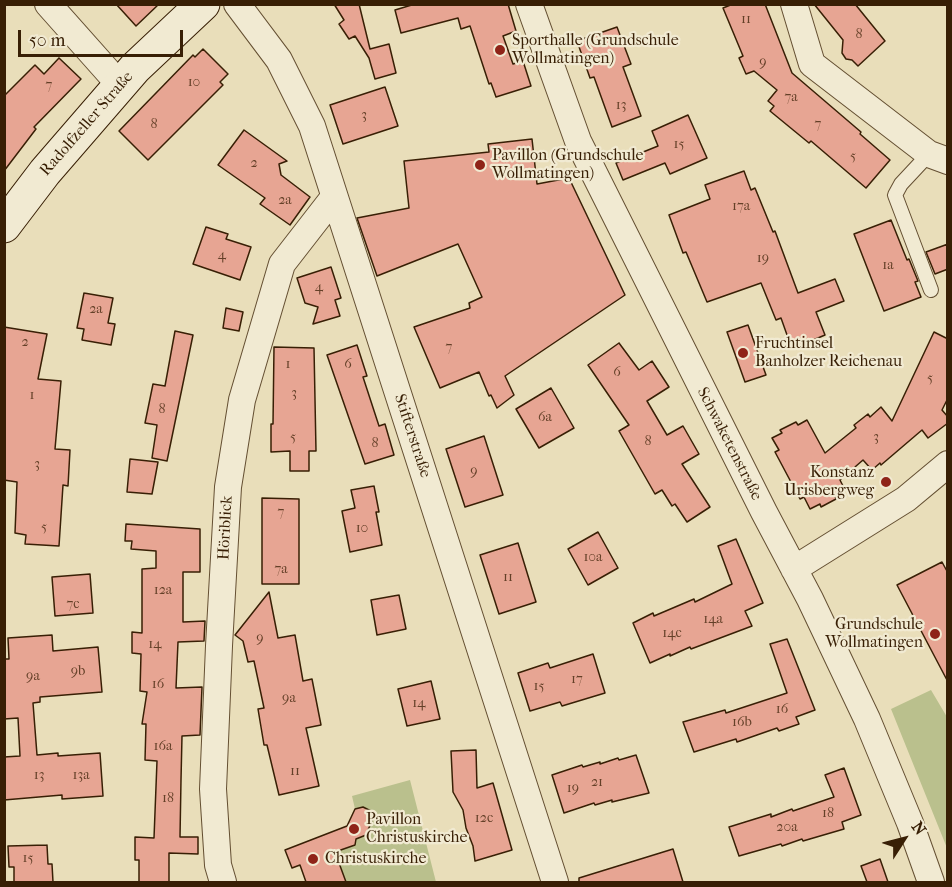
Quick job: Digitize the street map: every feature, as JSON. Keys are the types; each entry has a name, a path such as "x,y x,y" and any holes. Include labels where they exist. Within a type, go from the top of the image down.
{"main road":[{"name":"Radolfzeller Straße","path":"4,226 45,172 135,68 203,4"}],"street":[{"path":"48,4 120,85"},
{"name":"Stifterstraße","path":"237,4 279,60 312,126 555,882"},
{"name":"Schwaketenstraße","path":"529,4 578,141 810,599 867,719 910,823 931,882"},
{"path":"794,4 812,63 938,158"},
{"name":"Höriblick","path":"223,882 218,865 213,789 228,487 241,411 282,264 334,197"},
{"path":"794,569 906,499 948,464"}],"lane":[{"path":"931,290 895,195 901,184 938,158"}],"green space":[{"path":"931,690 947,717 947,848 891,709"},
{"path":"410,780 436,882 346,882 335,852 354,845 356,839 366,835 373,818 371,811 364,807 355,809 352,796"}],"building":[{"path":"116,4 159,4 136,26"},
{"path":"334,4 359,4 370,49 389,44 396,73 375,79 369,58 355,36 349,39 339,24 344,20"},
{"name":"Sporthalle (Grundschule Wollmatingen)","path":"415,4 508,4 516,31 503,36 513,64 523,61 531,86 496,97 491,83 489,84 470,26 461,29 458,18 401,33 395,10"},
{"path":"733,4 765,4 792,73 890,160 866,188 811,141 809,143 770,111 774,106 768,101 777,90 754,71 746,74 739,58 743,56 723,8"},
{"path":"814,4 855,4 885,41 858,66 852,60 846,59 842,53 843,40"},
{"path":"617,27 631,64 623,67 641,116 612,127 594,77 590,78 577,41"},
{"path":"203,49 228,74 220,82 223,85 148,160 119,131 193,55 195,57"},
{"path":"59,58 81,79 34,127 36,129 4,171 4,96 35,65 44,74"},
{"path":"385,87 398,126 343,144 330,105"},
{"path":"688,115 707,158 670,174 665,163 623,180 616,163 658,146 652,131"},
{"path":"244,130 287,161 279,164 281,175 310,197 290,225 260,204 265,198 218,165"},
{"path":"532,139 537,184 569,178 625,295 505,376 514,395 497,408 479,372 440,388 414,327 470,308 469,303 482,297 458,244 377,276 357,218 409,208 404,161 489,152 488,144"},
{"path":"744,171 751,190 755,188 773,232 775,231 798,293 835,279 844,301 816,312 825,335 792,349 781,318 776,320 761,283 707,302 686,252 683,253 669,215 710,199 705,185"},
{"path":"891,220 918,281 915,282 921,297 884,311 854,234"},
{"path":"206,227 228,234 226,239 251,247 240,280 193,264"},
{"path":"948,244 948,269 935,274 926,252"},
{"path":"331,267 341,298 335,300 340,316 313,324 318,307 305,303 297,278"},
{"path":"84,293 113,298 108,323 115,324 111,345 82,340 84,329 77,328"},
{"path":"226,308 243,312 239,331 223,328"},
{"path":"748,325 766,375 745,382 727,332"},
{"path":"4,327 47,334 38,379 61,381 55,449 70,450 68,486 63,485 59,546 25,544 26,535 15,533 17,482 4,480"},
{"path":"175,331 193,335 167,461 152,458 157,425 145,423 153,384 165,386"},
{"path":"934,332 948,339 948,398 942,410 948,417 948,423 928,438 922,430 872,470 863,460 840,480 845,490 835,496 836,499 821,507 820,504 810,509 804,497 800,499 775,452 779,450 772,438 782,433 780,430 796,422 798,425 807,420 825,453 856,428 854,425 868,414 870,417 881,407 892,421"},
{"path":"619,343 639,370 652,361 669,387 647,401 667,435 683,426 699,454 682,464 710,507 687,522 675,504 672,506 662,490 655,494 619,431 629,425 588,365"},
{"path":"357,345 367,376 363,377 379,426 385,424 394,455 365,464 327,355"},
{"path":"274,347 314,348 316,451 309,451 309,471 290,471 290,451 271,452"},
{"path":"551,388 574,428 539,448 516,409"},
{"path":"484,436 503,495 465,507 446,449"},
{"path":"130,459 158,462 152,494 127,492"},
{"path":"374,486 382,545 350,552 342,511 355,508 351,490"},
{"path":"262,498 299,499 299,584 262,584"},
{"path":"126,524 200,529 200,572 183,572 183,622 205,621 204,641 178,642 176,688 202,687 200,735 182,736 180,837 198,837 198,854 169,853 169,882 139,882 139,860 135,860 135,837 154,838 157,761 145,760 146,724 142,724 147,692 140,691 141,654 132,653 132,632 142,633 142,569 156,568 156,551 131,549 132,541 125,541"},
{"path":"598,532 618,568 588,585 568,549"},
{"path":"736,539 763,603 745,611 752,626 650,663 633,623 653,613 654,616 694,599 695,602 732,584 718,546"},
{"path":"518,543 536,602 499,614 480,555"},
{"name":"Grundschule Wollmatingen","path":"942,562 948,573 948,682 897,585"},
{"path":"90,574 93,613 55,616 52,577"},
{"path":"269,592 278,638 295,635 303,681 312,679 321,725 306,728 319,786 279,795 267,745 264,745 258,709 264,708 254,661 248,662 243,641 235,635"},
{"path":"399,595 406,629 377,635 371,600"},
{"path":"52,635 53,651 98,647 102,692 40,697 40,702 33,703 37,755 100,753 103,796 62,799 62,795 4,800 4,757 20,756 18,718 4,719 4,659 9,659 8,638"},
{"path":"787,639 815,710 796,717 799,724 779,731 777,728 737,742 736,739 694,752 683,722 725,710 726,713 787,693 770,644"},
{"path":"593,654 605,693 562,706 560,702 530,711 518,673 548,663 550,668"},
{"path":"431,681 440,719 407,726 398,689"},
{"path":"476,750 477,788 493,783 512,850 475,861 463,810 453,792 451,751"},
{"path":"636,755 649,793 612,802 612,800 595,805 594,803 564,813 552,775 582,765 583,767 600,762 600,764"},
{"path":"844,768 861,815 842,822 844,829 739,856 729,827 771,814 771,817 792,809 793,811 834,797 825,775"},
{"name":"Christuskirche","path":"363,807 371,811 373,818 366,835 356,839 355,845 335,852 346,882 306,882 300,865 292,868 285,850 347,826 355,809"},
{"path":"47,845 48,864 52,864 53,882 14,882 14,867 9,867 8,846"},
{"path":"673,849 683,882 579,882 579,878"},
{"path":"880,859 888,882 867,882 861,866"}],"place":[{"name":"Sporthalle (Grundschule Wollmatingen)","path":"500,50"},
{"name":"Pavillon (Grundschule Wollmatingen)","path":"480,165"},
{"name":"Fruchtinsel Banholzer Reichenau","path":"743,353"},
{"name":"Konstanz Urisbergweg","path":"886,482"},
{"name":"Grundschule Wollmatingen","path":"935,634"},
{"name":"Pavillon Christuskirche","path":"354,829"},
{"name":"Christuskirche","path":"313,859"}]}
